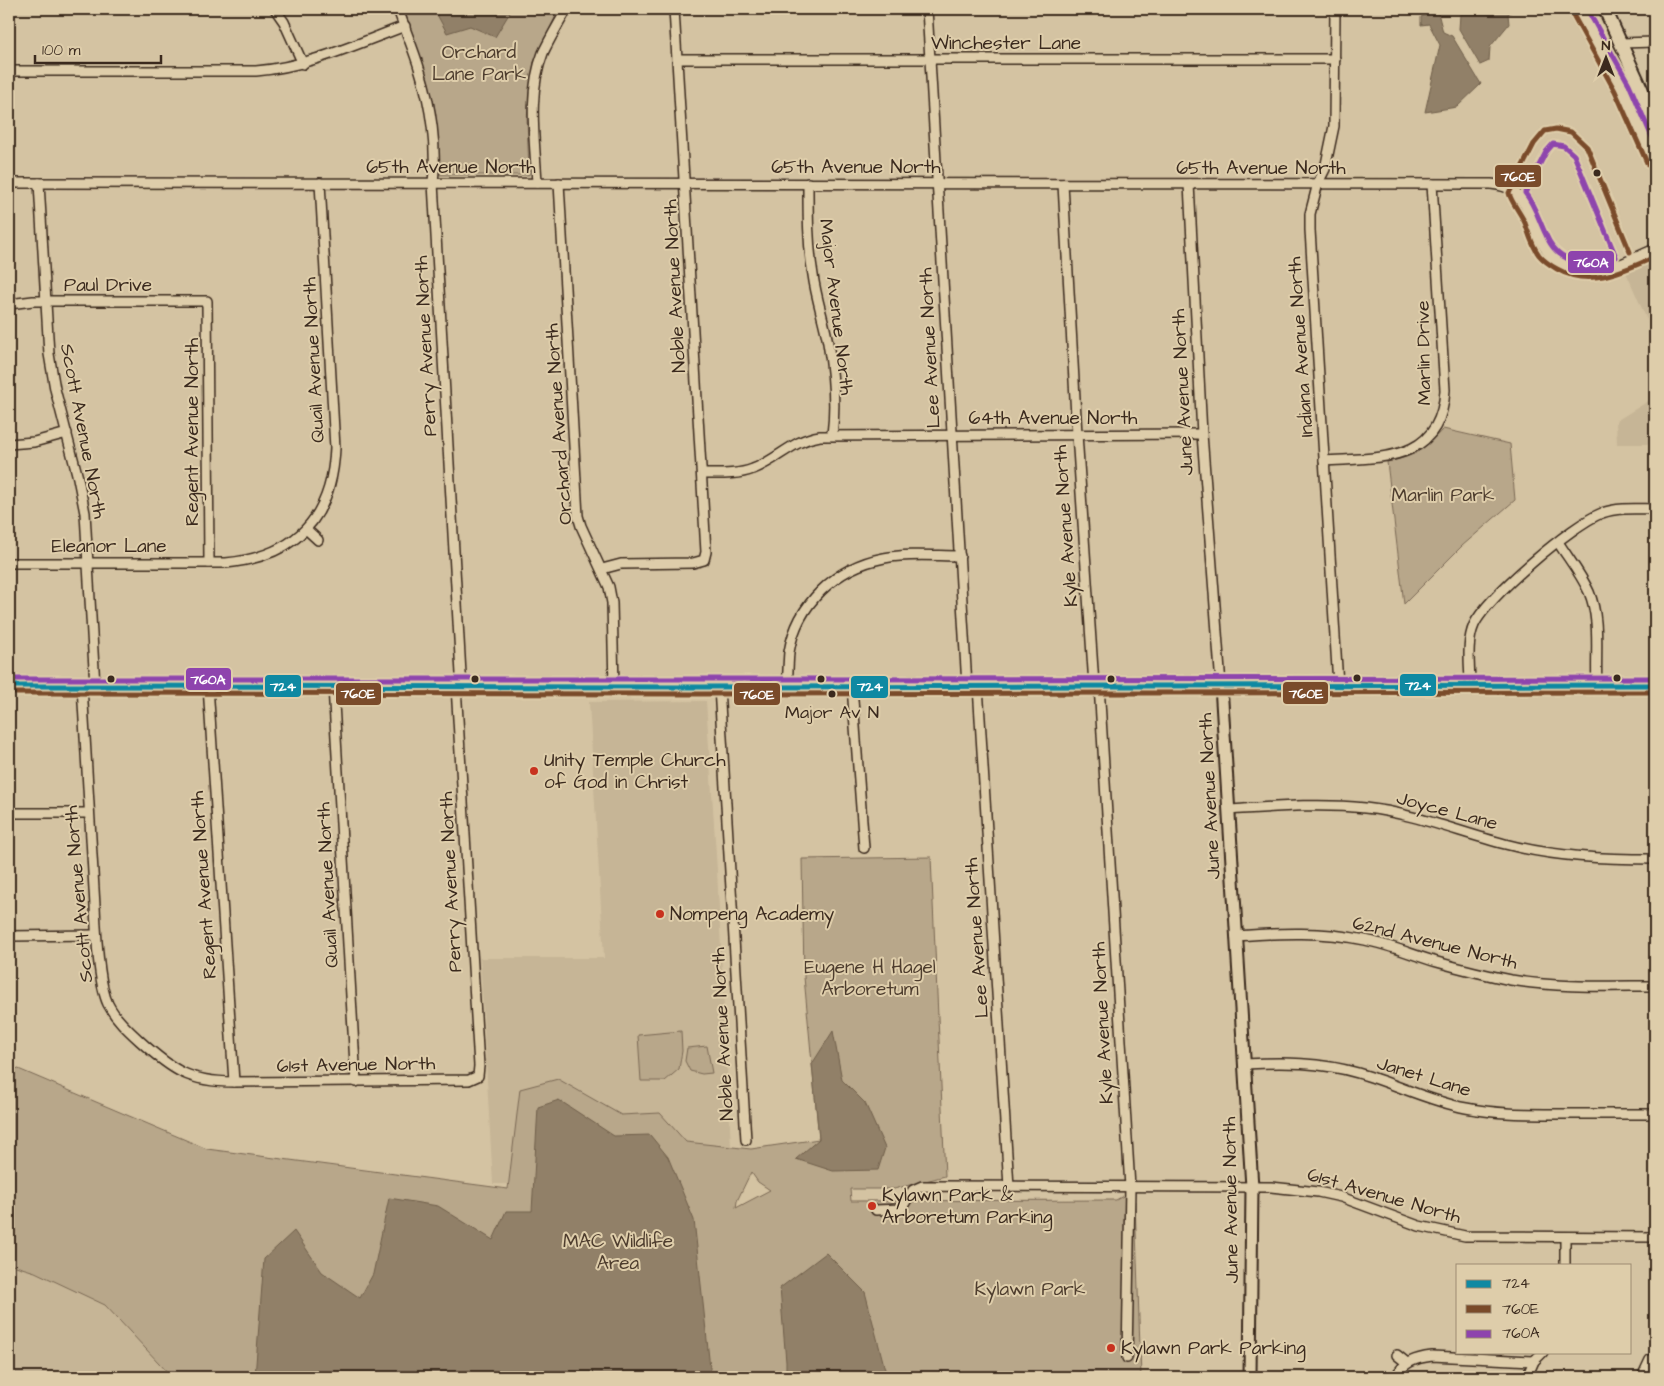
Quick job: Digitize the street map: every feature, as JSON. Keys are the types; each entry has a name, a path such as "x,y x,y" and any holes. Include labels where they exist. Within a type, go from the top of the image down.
{"main road":[{"path":"1579,9 1622,88 1655,162"},
{"path":"1605,9 1655,119"}],"street":[{"path":"275,9 284,22 303,64"},
{"name":"Perry Avenue North","path":"398,9 420,72 433,138 433,183 460,654 478,1076"},
{"path":"537,184 533,118 537,75 543,54 567,9"},
{"name":"Noble Avenue North","path":"602,569 621,564 693,563 704,560 706,552 674,9"},
{"name":"Lee Avenue North","path":"926,9 938,184 951,434 1010,1187"},
{"name":"Indiana Avenue North","path":"1335,9 1334,126 1325,169 1318,184 1310,214 1310,230 1338,685"},
{"path":"9,71 275,70 303,64 405,26"},
{"path":"1621,43 1655,42"},
{"name":"Winchester Lane","path":"677,59 1335,59"},
{"name":"65th Avenue North","path":"9,183 1491,184 1512,190 1521,198 1542,246 1562,265 1575,270 1590,272 1606,269 1655,249"},
{"name":"Scott Avenue North","path":"39,183 49,354 55,389 85,513 95,686"},
{"name":"Quail Avenue North","path":"209,563 244,561 261,557 293,541 306,529 321,508 331,483 335,448 320,183"},
{"name":"Orchard Avenue North","path":"559,184 578,516 610,587 614,686"},
{"name":"Major Avenue North","path":"808,184 808,243 813,277 828,343 832,378 832,435"},
{"name":"Kyle Avenue North","path":"1063,184 1076,434 1097,685 1130,1187 1128,1358"},
{"name":"June Avenue North","path":"1189,184 1202,434 1221,685 1252,1187 1250,1377"},
{"name":"Marlin Drive","path":"1324,461 1399,455 1412,450 1424,441 1440,418 1444,405 1445,390 1432,184"},
{"name":"Paul Drive","path":"9,304 45,301 207,301"},
{"name":"Regent Avenue North","path":"207,301 209,563"},
{"path":"9,444 34,442 67,433"},
{"name":"64th Avenue North","path":"702,474 739,472 753,469 809,437 832,435 1202,434"},
{"path":"1470,685 1470,636 1474,624 1489,604 1543,553 1601,514 1624,509 1655,509"},
{"path":"306,529 318,540"},
{"path":"1558,542 1581,578 1593,605 1597,685"},
{"path":"787,687 790,652 795,633 815,597 830,582 865,562 886,557 960,556"},
{"name":"Eleanor Lane","path":"9,563 209,563"},
{"path":"9,686 1655,685"},
{"name":"Scott Avenue North","path":"82,686 96,935 104,991 108,1003 130,1032 177,1071 207,1081 234,1082"},
{"name":"Regent Avenue North","path":"208,686 234,1082"},
{"name":"Quail Avenue North","path":"333,686 356,1082"},
{"path":"852,686 864,848"},
{"name":"Noble Avenue North","path":"719,687 746,1140"},
{"name":"Joyce Lane","path":"1229,810 1316,806 1366,808 1398,813 1506,844 1546,853 1587,858 1655,859"},
{"path":"9,813 88,813"},
{"name":"62nd Avenue North","path":"1236,936 1307,933 1337,936 1366,940 1475,972 1513,980 1588,986 1655,986"},
{"path":"9,936 96,935"},
{"name":"Janet Lane","path":"1245,1064 1295,1062 1327,1066 1358,1073 1438,1102 1494,1112 1655,1114"},
{"name":"61st Avenue North","path":"234,1082 470,1080 478,1076"},
{"name":"61st Avenue North","path":"876,1210 900,1209 912,1190 922,1186 1294,1188 1341,1197 1418,1226 1465,1236 1655,1237"},
{"path":"1565,1237 1565,1264"},
{"path":"1527,1377 1534,1361 1541,1354"},
{"path":"1397,1355 1407,1363"},
{"path":"1396,1377 1398,1371 1407,1363 1418,1358 1432,1356 1534,1361"},
{"path":"1642,1377 1652,1360"}],"shaded area":[{"path":"434,9 512,9 495,37 470,26 447,33"},
{"path":"1426,9 1437,9 1443,32 1452,36 1481,84 1457,107 1425,112 1440,45 1429,24 1421,25 1421,17 1427,14"},
{"path":"1462,9 1515,9 1508,14 1509,24 1490,47 1489,61 1480,65 1459,29"},
{"path":"1655,259 1655,338 1625,270"},
{"path":"1655,397 1655,444 1617,444 1616,421"},
{"name":"Nompeng Academy","path":"706,701 717,870 733,1186 493,1184 480,958 604,958 589,702"},
{"path":"833,1031 842,1080 865,1103 885,1148 878,1170 833,1171 796,1159 819,1139 812,1064"},
{"path":"559,1100 614,1136 650,1135 668,1157 694,1220 711,1377 255,1377 264,1259 294,1231 322,1272 360,1298 373,1274 389,1198 438,1206 493,1240 506,1211 532,1211 538,1107"},
{"path":"826,1253 865,1292 887,1377 786,1377 780,1288"},
{"path":"9,1264 35,1272 105,1305 172,1377 9,1377"}],"green space":[{"name":"Orchard Lane Park","path":"404,9 559,9 534,62 527,118 529,175 440,175 434,103"},
{"name":"Marlin Park","path":"1443,429 1510,444 1515,500 1462,546 1404,604 1387,462 1418,451"},
{"name":"MAC Wildlife Area","path":"931,857 945,1176 894,1189 850,1189 851,1201 1116,1200 1123,1196 1135,1201 1141,1377 172,1377 105,1305 35,1272 9,1264 9,1065 207,1149 508,1189 520,1089 558,1079 621,1115 660,1113 686,1142 751,1149 819,1139 804,977 802,859","holes":["751,1172 758,1182 770,1190 736,1208 737,1201"]},
{"path":"681,1031 682,1051 679,1069 665,1081 641,1081 638,1035"},
{"path":"707,1046 712,1073 702,1074 690,1071 685,1061 687,1048"}],"transit line":[{"name":"760A","path":"1587,9 1629,84 1655,144"},
{"name":"760E","path":"1572,13 1615,91 1648,165"},
{"name":"760E","path":"1630,252 1587,147 1571,132 1556,129 1545,131 1534,144 1509,193 1539,255 1557,269 1569,275 1582,277 1594,277 1619,272 1655,257"},
{"name":"760A","path":"1553,144 1564,146 1574,155 1616,257 1595,262 1575,261 1566,258 1558,253 1543,230 1534,208 1525,193 1546,152 1553,144"},
{"name":"760A","path":"9,679 1655,678"},
{"name":"724","path":"9,686 1655,685"},
{"name":"760E","path":"9,693 1655,692"}],"place":[{"name":"Major Av N","path":"832,694"},
{"name":"Unity Temple Church of God in Christ","path":"534,771"},
{"name":"Nompeng Academy","path":"660,914"},
{"name":"Kylawn Park & Arboretum Parking","path":"872,1206"},
{"name":"Kylawn Park Parking","path":"1111,1348"}],"park label":[{"name":"Eugene H Hagel Arboretum","path":"870,978"},
{"name":"Kylawn Park","path":"1030,1289"}]}
